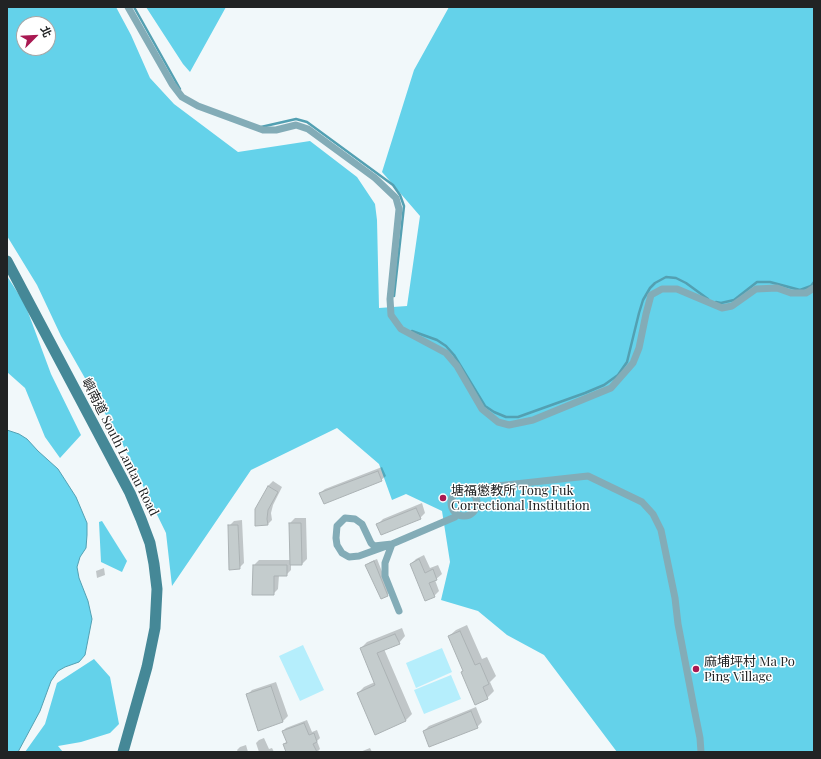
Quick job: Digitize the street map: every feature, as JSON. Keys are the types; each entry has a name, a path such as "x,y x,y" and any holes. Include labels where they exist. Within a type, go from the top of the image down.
{"main road":[{"name":"嶼南道 South Lantau Road","path":"7,261 130,492 151,548 157,589 155,628 147,667 123,752"}],"street":[{"path":"128,7 172,84 182,97 198,106 263,130 276,130 296,125 308,129 374,178 396,198 399,210 390,299 391,314 401,329 446,353 457,366 482,409 498,422 509,425 533,420 611,388 633,363 639,348 651,295 662,289 676,289 722,308 732,306 756,289 777,288 791,293 806,293 814,288"},
{"path":"475,496 488,487 588,476 642,502 653,514 661,530 675,598 678,624 700,738 701,752"},
{"path":"463,490 475,496 477,503 472,514 464,516 457,514 451,504 455,494 463,490"},
{"path":"392,544 374,546 362,524 355,519 345,518 337,526 336,531 338,545 342,552 349,557 359,556 392,544 455,517 457,514"},
{"path":"392,544 384,563 384,576 398,611"}],"shaded area":[{"path":"7,7 116,7 131,35 150,78 174,104 238,152 310,141 357,177 375,204 377,220 379,308 407,306 420,216 382,172 414,70 449,7 814,7 814,752 617,752 544,655 507,635 478,611 441,600 450,562 442,511 406,494 392,500 379,464 337,428 251,470 172,586 166,533 123,445 61,336 37,285 7,236"},
{"path":"146,7 226,7 190,72 183,64"},
{"path":"7,276 25,304 51,374 81,435 60,458 45,437 25,388 7,372"},
{"path":"7,430 19,434 27,439 58,469 76,497 87,523 86,548 80,557 77,567 92,619 85,655 79,662 58,671 51,681 40,711 18,752 7,752"},
{"path":"102,521 127,561 122,572 101,562 99,522"},
{"path":"303,645 324,690 300,701 279,656"},
{"path":"442,648 452,672 416,688 406,663"},
{"path":"94,659 110,677 119,724 110,733 81,742 58,746 63,752 25,752 45,724 57,683"},
{"path":"451,675 461,699 424,714 414,690"}],"building":[{"path":"378,471 382,481 324,504 319,493"},
{"path":"268,486 278,492 268,510 268,525 255,526 255,509"},
{"path":"416,508 421,519 381,535 376,524"},
{"path":"289,523 301,523 302,565 290,565"},
{"path":"228,525 238,525 240,569 229,570"},
{"path":"419,559 425,573 433,569 437,580 429,583 435,597 425,601 410,564"},
{"path":"374,561 388,596 381,599 365,565"},
{"path":"253,565 287,565 287,576 274,576 274,595 252,595"},
{"path":"460,631 475,665 480,663 489,684 483,687 488,699 475,705 461,672 463,671 448,636"},
{"path":"395,634 400,644 377,653 406,721 375,735 357,693 375,685 360,648"},
{"path":"271,686 283,722 258,731 246,694"},
{"path":"471,711 478,728 429,747 423,731"},
{"path":"304,723 309,735 314,733 317,742 313,744 317,752 286,752 283,744 287,743 282,731"}],"waterway":[{"path":"134,7 180,89"},
{"path":"261,127 296,119 307,122 393,185 400,195 404,206 394,296"},
{"path":"412,331 437,340 446,346 454,355 485,406 506,417 518,417 585,393 604,385 618,375 627,362 643,300 650,288 655,283 666,277 676,278 686,283 708,299"},
{"path":"716,302 721,303 734,300 757,282 770,282 800,290 811,286 814,282"}],"place":[{"name":"塘福懲教所 Tong Fuk Correctional Institution","path":"443,498"},
{"name":"麻埔坪村 Ma Po Ping Village","path":"696,669"}]}
